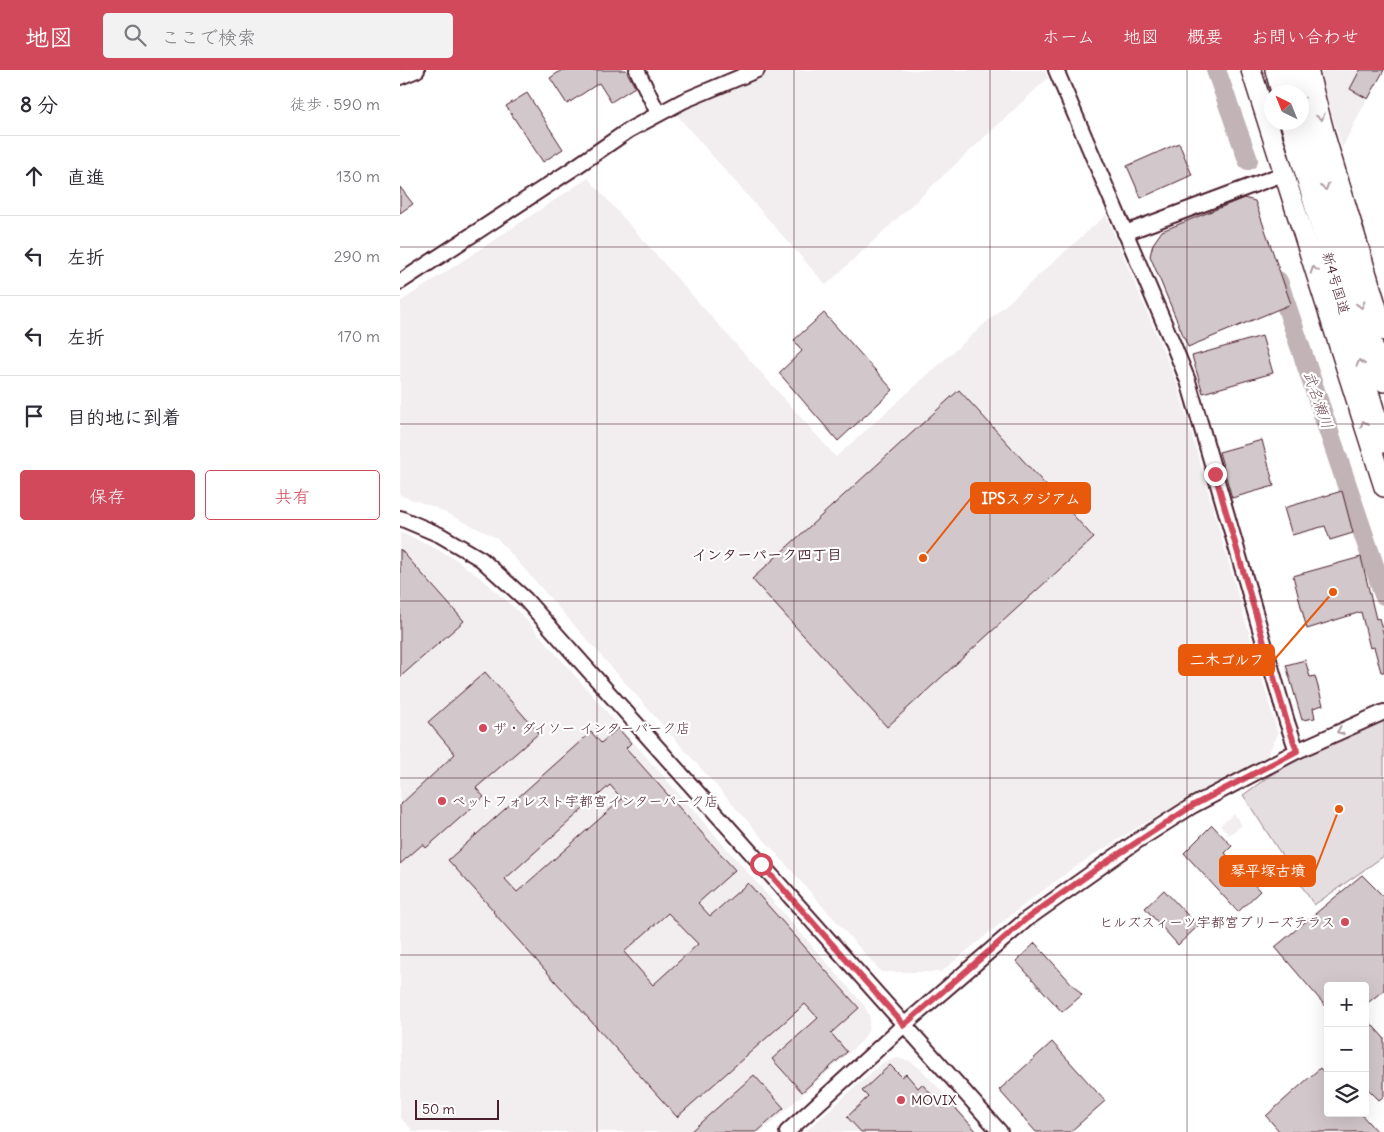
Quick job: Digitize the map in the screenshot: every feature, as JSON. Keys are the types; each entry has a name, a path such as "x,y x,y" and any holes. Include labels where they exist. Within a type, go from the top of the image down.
{"highway":[{"path":"1250,70 1384,487"},
{"path":"1275,70 1279,85"},
{"path":"1290,70 1295,85"},
{"path":"1308,70 1326,140 1384,331"},
{"name":"新4号国道","path":"1293,130 1384,382"},
{"name":"新4号国道","path":"1307,130 1384,443"}],"street":[{"path":"400,77 417,70"},
{"path":"637,70 658,113"},
{"path":"400,282 629,130 683,101 757,70"},
{"path":"1056,70 1188,381 1297,751"},
{"path":"1125,234 1283,174"},
{"path":"400,518 440,535 481,559 525,599 1000,1132"},
{"path":"787,1132 904,1025 1026,919 1105,863 1192,806 1297,751 1384,712"}],"shaded area":[{"path":"770,70 1044,70 1048,78 826,285 674,112"},
{"path":"1319,70 1382,70 1342,148"},
{"path":"588,178 836,457 1106,215 1177,383 1278,734 1267,756 1140,826 1075,867 1026,903 941,972 881,972 497,538 434,507 400,495 400,302"},
{"path":"400,533 454,558 487,583 521,614 864,1005 870,1017 868,1031 862,1041 761,1132 414,1132 400,1117"},
{"path":"1384,720 1384,856 1314,905 1243,795 1282,767"},
{"path":"1234,814 1242,825 1229,835 1220,825"},
{"name":"MOVIX","path":"897,1058 910,1061 921,1069 979,1132 805,1132 883,1062"}],"building":[{"path":"562,70 626,70 635,87 611,102 599,83 567,104 550,78"},
{"path":"1360,70 1384,70 1368,99 1350,89"},
{"path":"527,93 563,149 543,162 506,106"},
{"path":"1179,143 1192,175 1141,198 1127,166"},
{"path":"400,187 413,204 400,213"},
{"path":"1244,198 1255,201 1291,304 1188,347 1150,256 1153,244 1162,231"},
{"path":"824,313 893,390 838,441 779,373 802,351 794,340"},
{"path":"1262,336 1273,373 1203,393 1192,356"},
{"path":"959,390 1094,538 887,727 752,579"},
{"path":"1262,440 1274,486 1232,498 1219,452"},
{"path":"1342,491 1353,533 1330,540 1325,526 1292,535 1284,508"},
{"path":"400,549 464,621 400,677"},
{"path":"1361,557 1376,619 1379,618 1384,636 1384,672 1381,672 1374,647 1370,648 1361,612 1307,629 1293,576"},
{"path":"1305,660 1310,677 1315,676 1323,705 1313,708 1315,718 1302,720 1286,665"},
{"path":"485,672 539,733 476,788 484,797 426,848 423,844 400,864 400,805 455,754 428,722"},
{"path":"618,728 631,743 626,748 735,870 698,903 710,916 748,883 859,1008 831,1033 847,1052 802,1092 772,1059 818,1018 805,1004 677,1117 448,860 591,732 601,743","holes":["610,785 622,799 517,892 505,879","668,913 698,944 653,985 624,952"]},
{"path":"1212,825 1232,846 1225,853 1260,891 1238,912 1184,853"},
{"name":"ヒルズスィーツ宇都宮ブリーズテラス","path":"1362,875 1384,897 1384,990 1369,1002 1369,982 1324,982 1324,1004 1275,947"},
{"path":"1164,890 1198,926 1178,945 1145,908"},
{"path":"1035,943 1082,995 1062,1012 1016,961"},
{"path":"1369,1021 1384,1038 1384,1096 1379,1100 1369,1090"},
{"path":"1052,1042 1105,1101 1070,1132 1036,1132 999,1090"},
{"name":"MOVIX","path":"890,1065 902,1077 906,1074 918,1088 922,1084 944,1108 950,1102 977,1132 861,1132 847,1117 868,1097 862,1091"},
{"path":"1320,1068 1324,1072 1324,1117 1364,1117 1377,1132 1280,1132 1266,1116"},
{"path":"754,1075 784,1108 757,1132 690,1132"}],"waterway":[{"name":"武名瀬川","path":"1216,70 1248,160"},
{"name":"武名瀬川","path":"1278,281 1384,595"}],"place":[{"name":"IPSスタジアム","path":"923,558"},
{"name":"二木ゴルフ","path":"1333,592"},
{"name":"ザ・ダイソー インターパーク店","path":"483,728"},
{"name":"ペットフォレスト宇都宮インターパーク店","path":"442,801"},
{"name":"琴平塚古墳","path":"1339,809"},
{"name":"ヒルズスィーツ宇都宮ブリーズテラス","path":"1345,922"},
{"name":"MOVIX","path":"901,1100"}],"district":[{"name":"インターパーク四丁目","path":"767,555"}],"route":[{"path":"761,864 904,1025 1026,919 1105,863 1192,806 1297,751 1215,474"}]}
